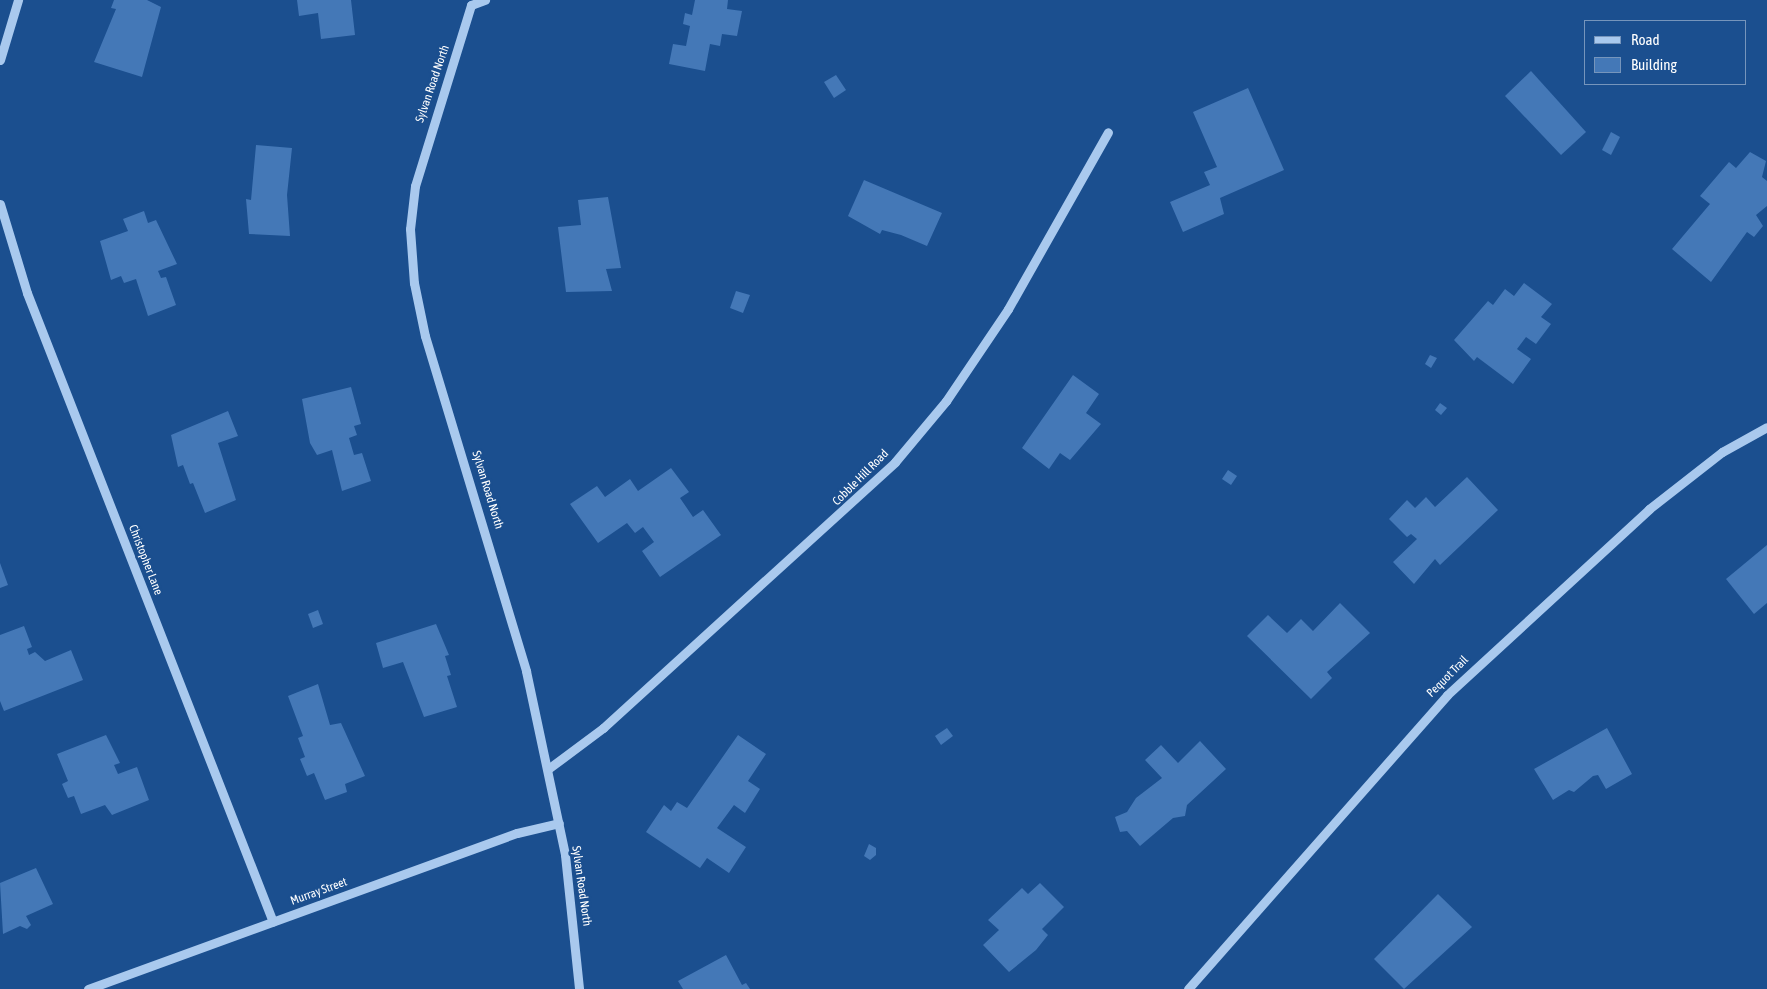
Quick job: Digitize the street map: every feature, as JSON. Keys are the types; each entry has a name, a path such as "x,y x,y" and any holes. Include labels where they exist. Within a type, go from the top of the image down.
{"street":[{"path":"0,60 18,0"},
{"path":"470,2 485,0"},
{"name":"Sylvan Road North","path":"470,2 415,186 410,229 414,283 425,336 508,607 548,769 559,823 579,989"},
{"name":"Cobble Hill Road","path":"548,769 603,728 895,462 946,401 1008,309 1108,132"},
{"name":"Christopher Lane","path":"0,204 27,293 272,922"},
{"name":"Pequot Trail","path":"1188,989 1447,695 1649,508 1698,468 1767,427"},
{"name":"Murray Street","path":"88,989 517,833 559,823"}],"building":[{"path":"114,0 147,0 161,7 142,77 94,62 116,9 111,8"},
{"path":"297,0 351,0 355,35 321,39 318,13 299,16"},
{"path":"695,0 728,0 727,9 742,11 737,36 722,34 720,46 710,44 705,71 669,64 673,44 686,46 690,26 683,24 685,13 692,15"},
{"path":"1531,71 1586,132 1561,155 1505,96"},
{"path":"836,75 846,90 834,98 824,82"},
{"path":"1248,88 1284,170 1220,198 1224,214 1183,232 1170,202 1210,185 1204,172 1217,167 1193,112"},
{"path":"1611,132 1620,137 1611,155 1602,150"},
{"path":"256,145 292,148 287,195 290,236 249,234 246,199 251,200"},
{"path":"1750,152 1766,161 1762,177 1767,181 1767,206 1756,215 1763,226 1754,237 1747,232 1711,282 1672,249 1710,204 1700,196 1729,162 1736,168"},
{"path":"864,180 942,213 927,246 901,235 882,230 880,234 848,216"},
{"path":"608,197 621,268 606,269 612,291 566,292 558,227 581,225 578,200"},
{"path":"144,211 148,223 156,220 177,264 158,271 161,278 166,277 176,305 148,316 136,279 124,283 121,276 111,280 100,241 128,231 123,219"},
{"path":"1524,283 1552,304 1541,317 1551,324 1536,344 1526,337 1517,349 1531,359 1513,384 1477,357 1474,361 1454,340 1488,301 1493,305 1505,289 1514,296"},
{"path":"736,291 750,295 743,313 730,308"},
{"path":"1430,355 1437,358 1431,368 1425,364"},
{"path":"1073,375 1099,394 1086,413 1101,424 1070,460 1060,453 1049,469 1022,448"},
{"path":"351,387 361,424 354,426 357,435 349,438 354,455 362,453 371,481 342,491 332,450 317,455 310,443 302,399"},
{"path":"1440,403 1447,408 1441,415 1435,410"},
{"path":"228,411 238,436 218,443 236,500 205,513 193,483 190,484 183,465 178,467 171,435"},
{"path":"671,468 689,492 680,498 693,517 703,510 721,535 660,577 642,551 654,542 643,527 635,533 627,523 598,543 570,504 597,486 605,497 630,479 638,491"},
{"path":"1228,470 1237,476 1231,485 1222,479"},
{"path":"1467,477 1498,510 1440,565 1435,559 1414,584 1393,562 1417,539 1411,534 1407,537 1389,519 1407,500 1415,508 1426,497 1435,507"},
{"path":"1767,545 1767,603 1754,614 1726,579"},
{"path":"0,563 8,585 0,588"},
{"path":"1340,603 1370,633 1327,672 1332,678 1311,699 1247,636 1268,615 1287,633 1301,619 1313,631"},
{"path":"318,610 323,624 313,628 308,614"},
{"path":"436,624 449,655 445,656 451,675 447,676 457,707 424,717 403,662 383,668 376,643"},
{"path":"24,626 32,647 27,649 29,655 35,652 45,661 71,650 83,680 4,711 0,701 0,635"},
{"path":"318,684 330,725 341,723 365,776 345,784 347,792 325,800 314,773 307,776 300,759 305,757 298,738 303,736 288,696"},
{"path":"947,728 953,736 941,745 935,736"},
{"path":"1607,728 1632,774 1606,789 1598,775 1593,776 1574,792 1569,790 1553,800 1534,769"},
{"path":"106,735 120,763 114,765 118,774 137,767 149,800 112,815 105,805 81,814 74,796 68,798 62,784 68,781 57,754"},
{"path":"738,735 766,754 748,781 760,789 745,813 734,805 717,828 746,847 729,873 707,858 700,868 646,832 664,805 671,811 677,802 687,808"},
{"path":"1200,741 1226,769 1187,805 1185,816 1173,818 1140,846 1127,831 1120,832 1115,817 1127,812 1136,798 1162,778 1145,760 1161,745 1178,763"},
{"path":"869,844 876,848 876,855 870,860 864,856"},
{"path":"36,868 53,904 26,916 31,925 27,929 20,926 3,934 0,883"},
{"path":"1040,883 1064,907 1042,929 1048,935 1036,950 1009,972 983,945 999,930 988,920 1022,888 1028,894"},
{"path":"1438,894 1472,927 1404,989 1374,959"},
{"path":"726,955 742,985 746,983 750,989 683,989 678,981"}]}
